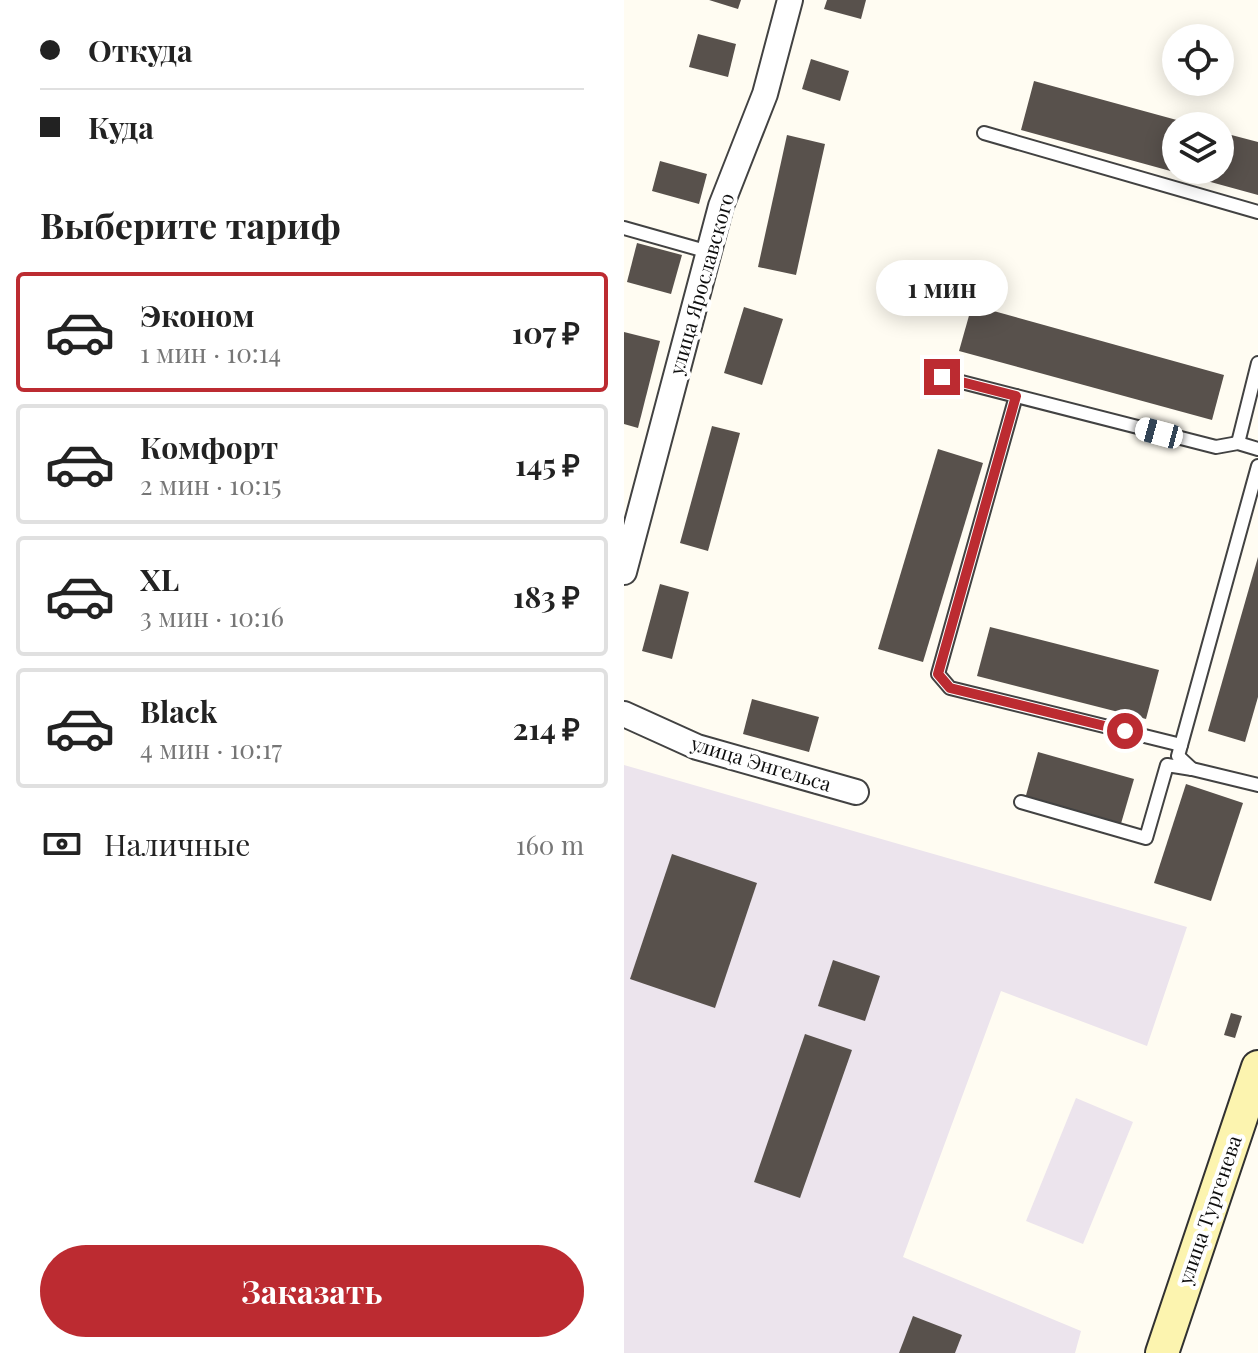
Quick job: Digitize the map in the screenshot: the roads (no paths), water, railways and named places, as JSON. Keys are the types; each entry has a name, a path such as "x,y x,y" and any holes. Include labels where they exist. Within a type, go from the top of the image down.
{"street":[{"name":"улица Ярославского","path":"624,572 721,206 765,94 790,0"},
{"name":"улица Энгельса","path":"624,714 697,747 856,792"},
{"name":"улица Тургенева","path":"1162,1353 1258,1067"}],"lane":[{"path":"984,133 1258,212"},
{"path":"624,228 709,252"},
{"path":"1238,443 1258,363"},
{"path":"942,377 1216,447 1238,443 1258,449"},
{"path":"1016,396 938,674 950,688 1181,745"},
{"path":"1192,769 1178,756 1258,466"},
{"path":"1021,802 1146,838 1167,765 1258,785"}]}
